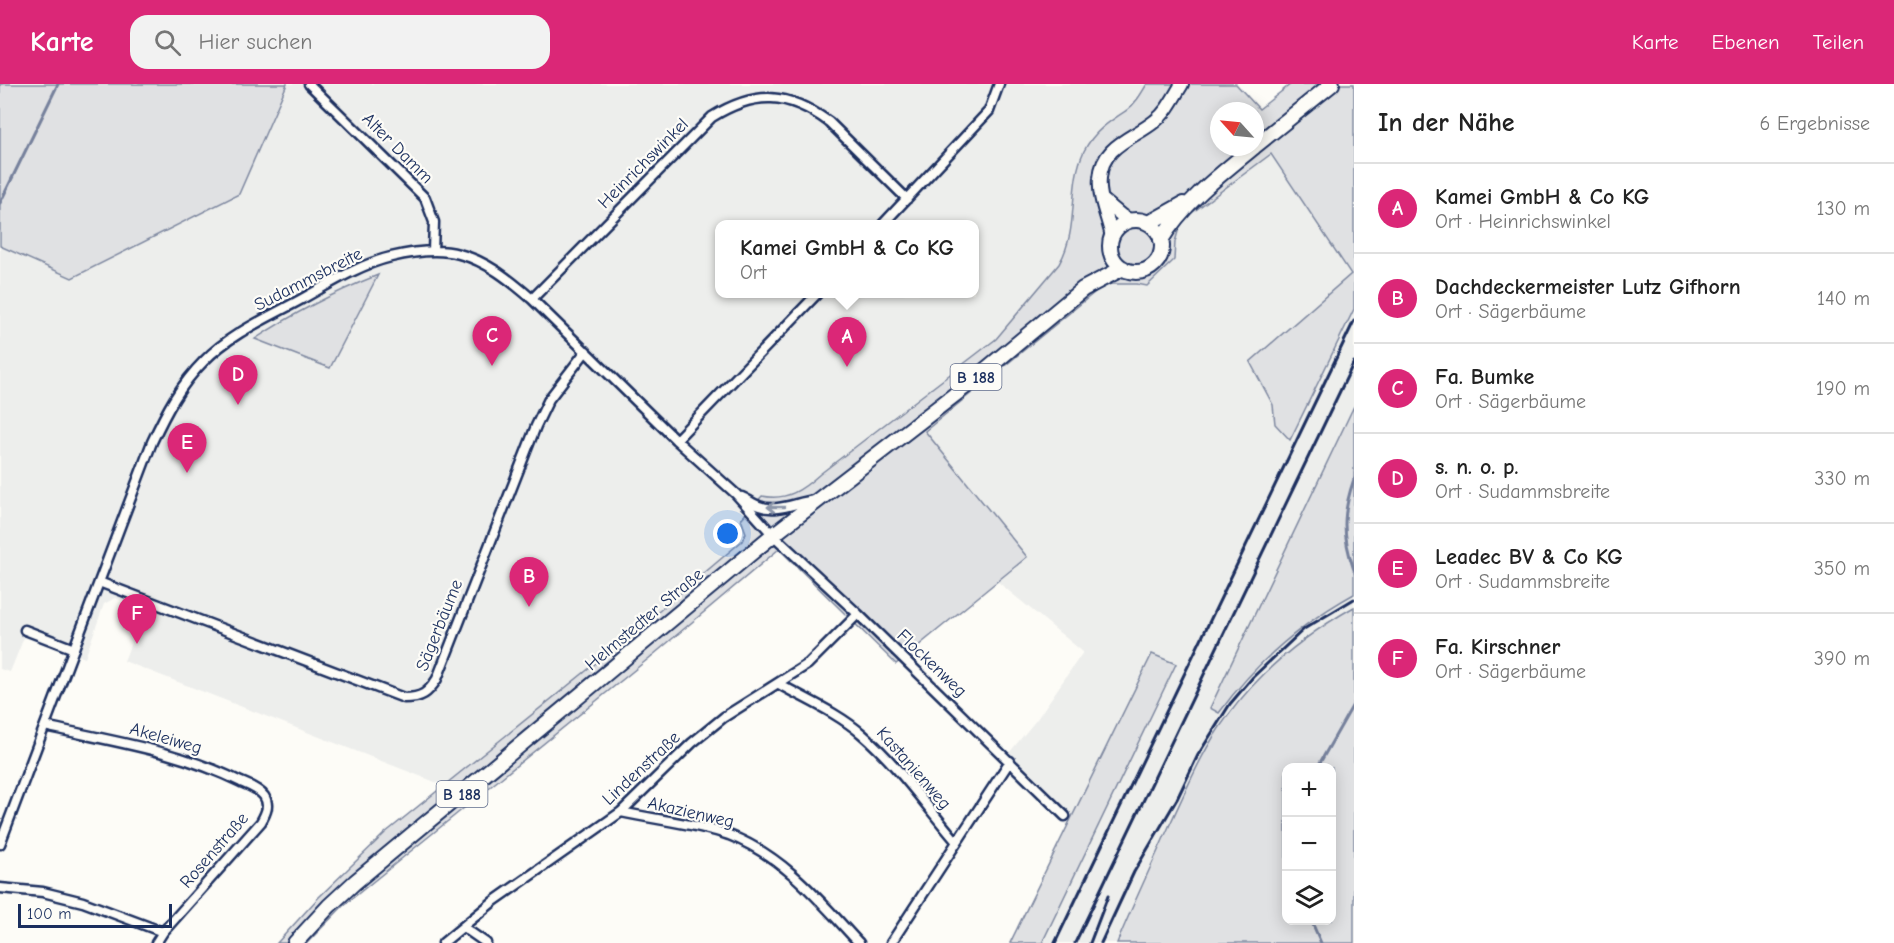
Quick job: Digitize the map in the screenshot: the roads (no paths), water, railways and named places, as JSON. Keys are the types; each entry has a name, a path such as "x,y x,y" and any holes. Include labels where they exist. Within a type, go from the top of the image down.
{"main road":[{"path":"1149,223 1158,231 1161,240 1161,254 1152,266 1138,272 1123,268 1117,263 1102,199 1100,178 1102,166 1106,157 1120,143 1155,122 1164,113 1182,84"},
{"path":"1264,140 1332,84"},
{"path":"1161,240 1170,225 1200,194 1244,156"},
{"path":"1102,199 1131,221 1149,223 1200,194"},
{"path":"1112,243 1120,226 1131,221"},
{"name":"Helmstedter Straße","path":"295,943 355,882 773,535 966,386 1083,289 1101,268 1112,243"},
{"name":"Helmstedter Straße","path":"1083,289 1123,268"}],"street":[{"name":"Alter Damm","path":"309,84 425,198 434,222 433,251"},
{"path":"888,220 989,111 999,84"},
{"name":"Heinrichswinkel","path":"532,299 712,117 728,107 748,100 768,97 784,99 815,111 830,122 907,199"},
{"name":"Sudammsbreite","path":"0,844 152,442 170,404 204,360 224,344 254,324 350,272 389,258 433,251 458,254 480,262 508,278 676,440 736,494 773,535"},
{"path":"676,440 813,298"},
{"name":"Sägerbäume","path":"99,582 404,698 417,698 428,693 437,679 536,426 549,399 586,351"},
{"name":"Sudammsbreite","path":"736,494 758,506 778,509 818,499"},
{"name":"Flockenweg","path":"773,535 858,614 1065,816"},
{"name":"Lindenstraße","path":"443,943 495,901 621,812 692,743 724,717 808,664 858,614"},
{"path":"25,630 74,650"},
{"name":"Kastanienweg","path":"778,684 831,713 862,734 886,758 957,842"},
{"name":"Akeleiweg","path":"45,726 143,746 200,764 255,789 265,797 267,803"},
{"path":"891,943 1010,761"},
{"name":"Rosenstraße","path":"156,943 252,834 267,811 267,803"},
{"name":"Akazienweg","path":"621,812 729,835 759,851 800,879 859,943"},
{"path":"0,888 43,892 83,902 163,933"},
{"path":"463,927 486,943"}],"waterway":[{"path":"0,203 58,84"},
{"path":"1354,479 1347,503 1345,524 1347,546 1354,570"},
{"path":"1320,763 1354,703"},
{"path":"1313,925 1321,943"}],"railway":[{"path":"1055,943 1354,321"},
{"path":"1075,943 1354,362"},
{"path":"1101,943 1134,872 1177,799 1198,755 1230,704 1253,677 1304,629 1354,599"},
{"path":"1090,943 1108,896"}],"place":[{"name":"Fa. Bumke","path":"492,366"},
{"name":"Kamei GmbH & Co KG","path":"847,367"},
{"name":"s. n. o. p.","path":"238,405"},
{"name":"Leadec BV & Co KG","path":"187,473"},
{"name":"Dachdeckermeister Lutz Gifhorn","path":"529,607"},
{"name":"Fa. Kirschner","path":"137,644"}]}
